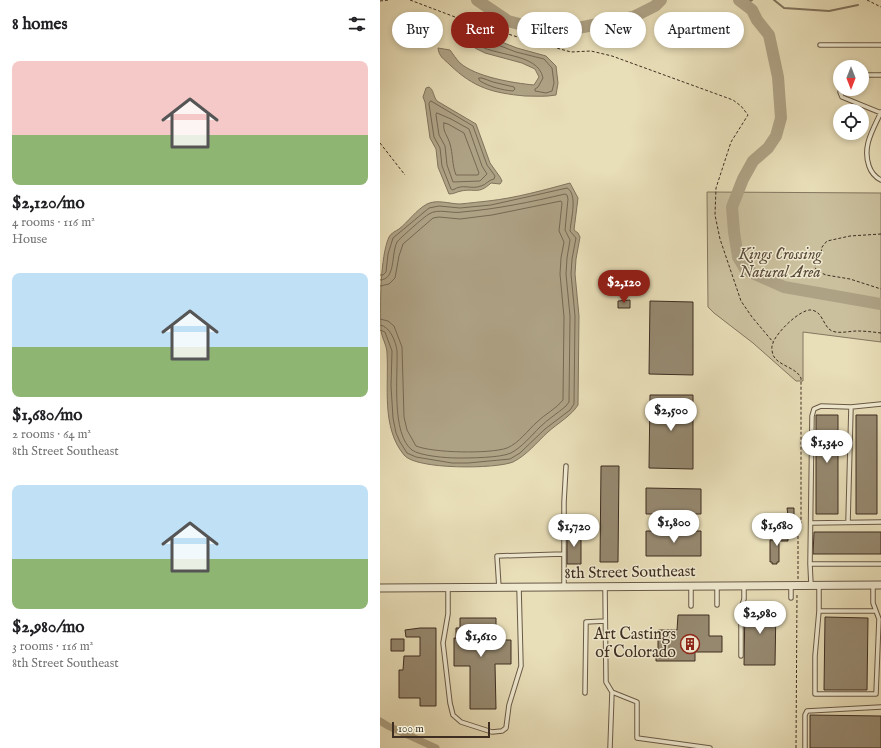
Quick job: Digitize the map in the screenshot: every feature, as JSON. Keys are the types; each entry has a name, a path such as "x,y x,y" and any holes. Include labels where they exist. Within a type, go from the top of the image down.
{"street":[{"name":"8th Street Southeast","path":"380,588 881,585"}],"lane":[{"path":"820,45 881,45"},
{"path":"869,75 881,75"},
{"path":"842,96 881,113 867,146 866,152 870,169 876,178 881,180"},
{"path":"811,585 812,416 814,410 821,406 881,404"},
{"path":"848,522 851,406"},
{"path":"564,587 563,554 566,466"},
{"path":"811,523 881,522"},
{"path":"499,588 497,556 563,554"},
{"path":"810,564 881,564"},
{"path":"742,656 741,608 744,599 744,585"},
{"path":"791,598 794,585"},
{"path":"819,585 819,611 815,656 815,694 876,694 879,619 873,604 873,585"},
{"path":"691,586 691,606"},
{"path":"717,586 717,606"},
{"path":"605,587 606,682 612,692 610,748"},
{"path":"448,588 448,614 444,643 448,691 453,715 461,722 492,732 502,731 506,728 509,706 521,669 519,588"},
{"path":"819,611 876,611"},
{"path":"585,693 586,622 605,621"},
{"path":"612,692 637,702 637,738 710,748"},
{"path":"805,748 805,715 807,711 881,707"}],"path":[{"path":"380,1 389,0"},
{"path":"410,0 462,20 531,41 571,52 591,51 612,56 733,100 742,106 748,115 731,142 716,188 715,215 720,239 741,301 773,342"},
{"path":"867,0 881,7"},
{"path":"380,143 405,175"},
{"path":"881,234 850,236 827,241 822,247 815,264 817,271 826,275 850,278 881,289"},
{"path":"796,748 794,585 798,529 801,523 801,378 800,375 775,358 772,349 773,342 792,321 803,312 809,310 815,311 821,316 829,328 833,331 881,333"}],"green space":[{"name":"Kings Crossing Natural Area","path":"707,192 881,193 881,342 803,332 803,381 796,381 753,343 714,313 708,307"}],"water":[{"path":"509,45 546,56 556,66 558,83 556,95 525,96 503,93 484,88 459,73 442,58 439,54 438,48 450,50 460,63 467,68 485,76 516,83 534,85 539,77 535,69 522,63 485,53 475,48 509,48"},
{"path":"429,87 437,101 476,124 490,163 502,181 500,184 491,183 483,189 459,191 449,194 438,167 436,149 430,138 423,97 426,88"},
{"path":"570,183 578,198 574,230 580,237 575,274 579,316 578,405 572,413 548,432 527,452 513,462 490,466 457,467 439,466 411,460 404,455 397,444 389,419 387,353 381,332 381,282 384,257 389,237 419,209 427,204 439,202 460,204 498,200 530,194"}],"building":[{"path":"630,300 630,308 618,308 618,301"},
{"path":"650,301 693,302 693,375 649,374"},
{"path":"650,395 693,395 693,469 649,468"},
{"path":"816,415 838,415 838,514 816,514"},
{"path":"856,415 877,415 877,514 856,514"},
{"path":"601,466 619,466 618,562 600,562"},
{"path":"646,488 701,489 701,514 646,514"},
{"path":"787,508 794,508 794,516 788,516"},
{"path":"646,531 701,531 701,556 646,556"},
{"path":"779,531 788,531 788,541 779,541 779,562 777,562 777,564 772,564 772,562 770,562 770,540 779,540"},
{"path":"814,532 881,532 881,554 813,554"},
{"path":"567,533 581,533 581,564 567,564"},
{"path":"745,605 776,605 775,665 744,665"},
{"name":"Art Castings of Colorado","path":"678,615 709,615 709,636 722,636 722,652 695,652 695,661 656,661 656,653 658,653 658,630 677,630"},
{"path":"825,617 868,618 867,690 824,690"},
{"path":"460,618 496,618 496,640 511,640 511,664 495,664 496,709 470,709 470,666 454,666 454,638 456,638 456,628 460,628"},
{"path":"436,628 436,706 420,706 420,698 399,698 399,670 403,670 404,656 420,656 420,637 406,637 405,630"},
{"path":"391,639 404,639 404,651 391,651"},
{"path":"810,715 881,716 881,748 810,748"}],"waterway":[{"path":"477,0 508,21 553,33 633,17 655,6 661,0"},
{"path":"739,0 752,10 757,20 769,35 778,77 781,118 776,136 768,148 753,161 743,179 732,207 738,257 746,270 784,287 881,304"},
{"path":"744,4 752,0"},
{"path":"774,0 784,8 829,11 858,5"},
{"path":"380,721 436,748"}],"place":[{"name":"Art Castings of Colorado","path":"690,644"}]}
